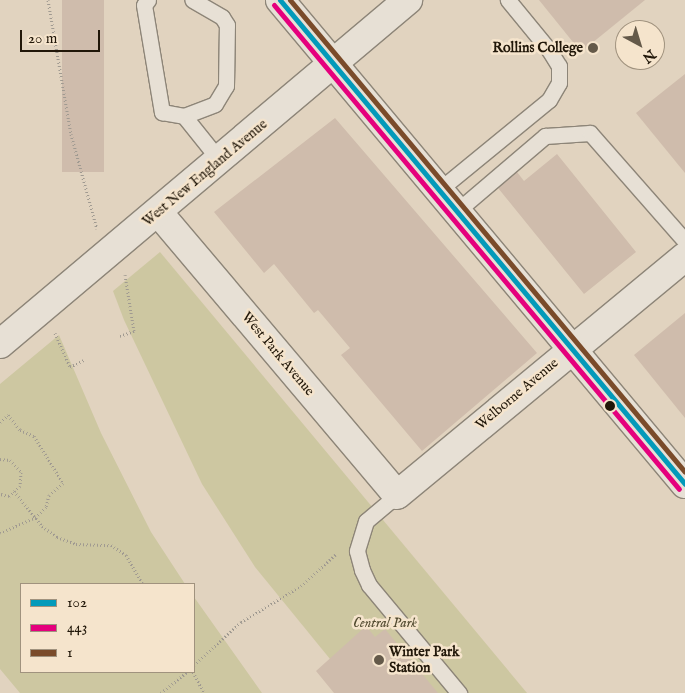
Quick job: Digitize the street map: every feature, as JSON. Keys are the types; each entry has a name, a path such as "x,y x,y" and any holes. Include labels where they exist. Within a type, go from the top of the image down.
{"street":[{"path":"280,0 685,484"},
{"name":"West New England Avenue","path":"0,344 220,161 408,0"},
{"name":"West Park Avenue","path":"158,212 398,495"},
{"name":"Welborne Avenue","path":"398,495 685,257"}],"lane":[{"path":"148,0 144,5 162,112 184,116 215,104 226,86 226,25 222,17 192,0"},
{"path":"439,190 549,100 559,83 559,66 549,50 508,0"},
{"path":"184,116 220,161"},
{"path":"457,212 545,136 590,133 685,242"},
{"path":"398,495 366,521 357,551 362,570 369,585 459,693"}],"path":[{"path":"48,0 69,125 97,229"},
{"path":"120,336 134,331 125,275"},
{"path":"55,334 70,367 84,360"},
{"path":"0,422 8,415 20,430 34,436 46,451 52,469 63,483 49,495 46,507 36,517 0,533"},
{"path":"0,459 10,460 21,472 20,486 9,496 0,494"},
{"path":"14,491 56,538 76,544 111,545 126,555 142,583"},
{"path":"195,664 241,622 301,586 338,552"},
{"path":"161,693 186,673"},
{"path":"194,673 204,693"}],"green space":[{"name":"Central Park","path":"160,252 527,693 359,693 330,659 255,567 202,484 124,320 113,291"},
{"path":"59,335 101,433 151,532 184,583 20,583 20,673 195,673 195,598 262,693 20,693 0,669 0,384"}],"building":[{"path":"62,0 104,0 104,172 62,172"},
{"path":"539,0 645,0 620,20 615,20 615,24 581,52"},
{"path":"685,74 685,173 636,113"},
{"path":"335,118 537,353 422,451 341,355 350,348 318,310 314,313 274,264 264,273 214,212"},
{"path":"557,154 636,252 584,294 498,188 517,172 524,181"},
{"path":"685,313 685,418 634,355"},
{"name":"Winter Park Station","path":"366,626 375,637 385,629 438,693 334,693 316,671"}],"transit line":[{"name":"102","path":"280,0 685,484"},
{"name":"1","path":"290,0 685,472"},
{"name":"443","path":"274,5 679,489"}],"place":[{"name":"Rollins College","path":"593,48"},
{"name":"Winter Park Station","path":"379,660"}]}
